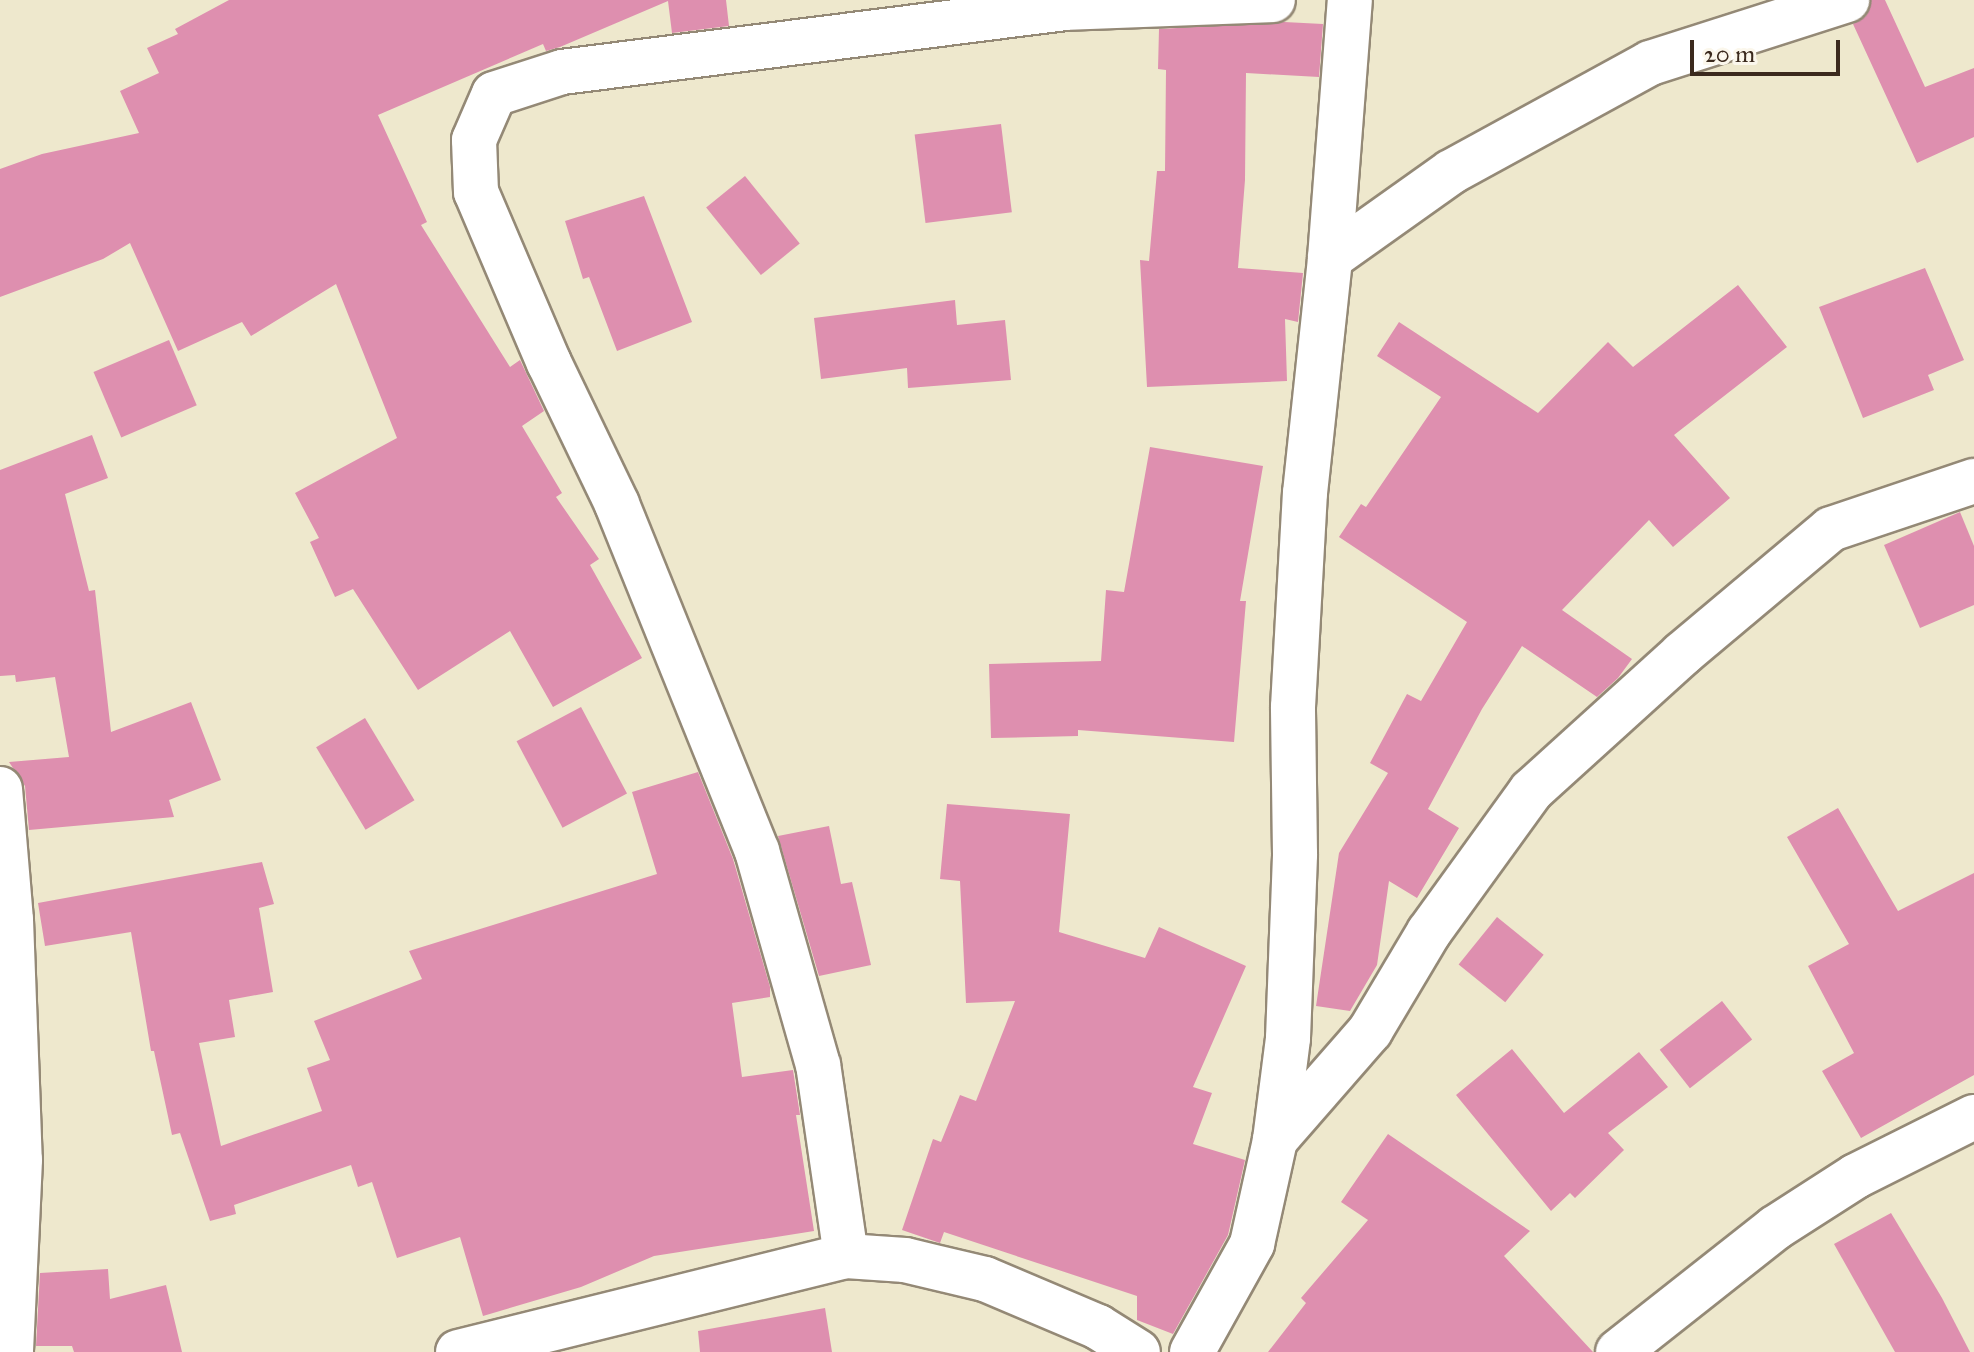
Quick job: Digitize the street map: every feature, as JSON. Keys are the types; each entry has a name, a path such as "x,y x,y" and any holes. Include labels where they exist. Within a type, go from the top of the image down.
{"street":[{"path":"846,1256 818,1065 757,851 635,548 549,363 476,192 474,140 494,94 562,72 1065,8 1273,0"},
{"path":"1192,1352 1252,1244 1275,1140 1288,1038 1295,854 1293,707 1304,508 1330,258 1350,0"},
{"path":"1330,258 1451,172 1650,63 1847,0"},
{"path":"1275,1140 1370,1031 1429,932 1531,791 1682,654 1831,529 1974,481"},
{"path":"0,789 11,920 20,1160 11,1352"},
{"path":"1618,1352 1775,1228 1856,1176 1974,1117"},
{"path":"458,1352 846,1256 905,1260 985,1279 1098,1327 1138,1352"}],"building":[{"path":"229,0 726,0 729,26 672,33 668,1 560,47 546,51 543,44 378,115 427,222 421,225 510,367 520,360 544,411 522,426 562,493 556,497 599,559 590,565 642,658 553,707 510,631 418,690 353,589 335,597 310,542 319,538 295,493 397,438 336,284 251,336 242,322 178,351 130,243 103,259 0,297 0,169 42,154 139,133 120,91 159,73 147,48 178,34 175,29"},
{"path":"1871,0 1885,0 1925,87 1974,68 1974,137 1917,163 1853,24 1866,16"},
{"path":"1284,22 1323,24 1319,77 1246,73 1245,180 1238,268 1303,273 1298,322 1285,319 1287,381 1147,387 1140,260 1149,261 1157,171 1165,171 1166,70 1158,69 1159,29"},
{"path":"1001,124 1012,212 925,223 915,135"},
{"path":"745,176 800,244 761,275 706,207"},
{"path":"644,196 692,322 617,351 589,277 583,279 565,221"},
{"path":"1925,268 1964,360 1928,375 1934,390 1863,418 1819,307"},
{"path":"1738,285 1787,347 1674,435 1730,498 1673,547 1649,520 1562,610 1632,659 1618,678 1597,697 1522,646 1482,709 1428,809 1459,828 1417,898 1389,881 1377,965 1350,1011 1316,1006 1339,853 1388,773 1370,763 1407,694 1421,701 1467,622 1339,537 1361,504 1366,507 1441,397 1377,356 1399,322 1538,413 1608,342 1633,367"},
{"path":"955,300 957,325 1005,320 1011,380 908,388 907,368 821,379 814,318"},
{"path":"169,340 197,405 121,437 94,372"},
{"path":"92,435 108,478 65,494 89,591 95,590 111,732 191,702 221,780 169,800 174,817 29,830 25,786 9,762 69,757 55,677 16,682 15,675 0,676 0,470"},
{"path":"1150,447 1263,466 1240,601 1246,601 1234,742 1078,730 1078,736 991,738 989,664 1101,661 1106,590 1124,592"},
{"path":"1960,512 1974,546 1974,605 1920,628 1884,545"},
{"path":"581,707 627,794 563,828 517,741"},
{"path":"365,718 414,800 366,830 316,747"},
{"path":"698,772 733,859 770,987 770,997 732,1003 742,1077 793,1070 800,1115 796,1115 814,1231 654,1256 581,1287 483,1316 460,1237 397,1258 372,1182 358,1187 351,1165 234,1205 236,1214 210,1221 180,1133 172,1135 154,1051 151,1051 131,932 45,946 38,903 262,862 274,904 259,908 273,992 229,1000 235,1037 199,1043 221,1146 322,1111 307,1068 330,1060 314,1021 422,979 409,951 657,874 632,792"},
{"path":"947,804 1070,814 1059,932 1145,958 1159,927 1246,966 1193,1087 1212,1093 1193,1144 1245,1160 1228,1235 1173,1334 1137,1320 1137,1296 944,1232 940,1243 902,1230 933,1139 941,1142 960,1095 976,1101 1015,1001 966,1003 960,881 940,879"},
{"path":"1838,808 1898,911 1974,873 1974,1075 1861,1138 1822,1071 1854,1053 1808,966 1849,944 1787,837"},
{"path":"829,826 841,884 852,882 871,965 819,976 778,836"},
{"path":"1497,917 1544,955 1505,1002 1459,964"},
{"path":"1722,1001 1752,1040 1690,1088 1660,1050"},
{"path":"1512,1049 1564,1113 1639,1052 1668,1087 1608,1133 1624,1150 1575,1198 1570,1193 1551,1211 1456,1095"},
{"path":"1388,1134 1530,1231 1504,1256 1593,1352 1268,1352 1306,1303 1301,1298 1368,1220 1341,1202"},
{"path":"1891,1213 1970,1352 1895,1352 1834,1244"},
{"path":"108,1269 110,1299 166,1285 182,1352 74,1352 72,1346 36,1346 40,1273"},
{"path":"825,1308 832,1352 700,1352 698,1331"}]}
